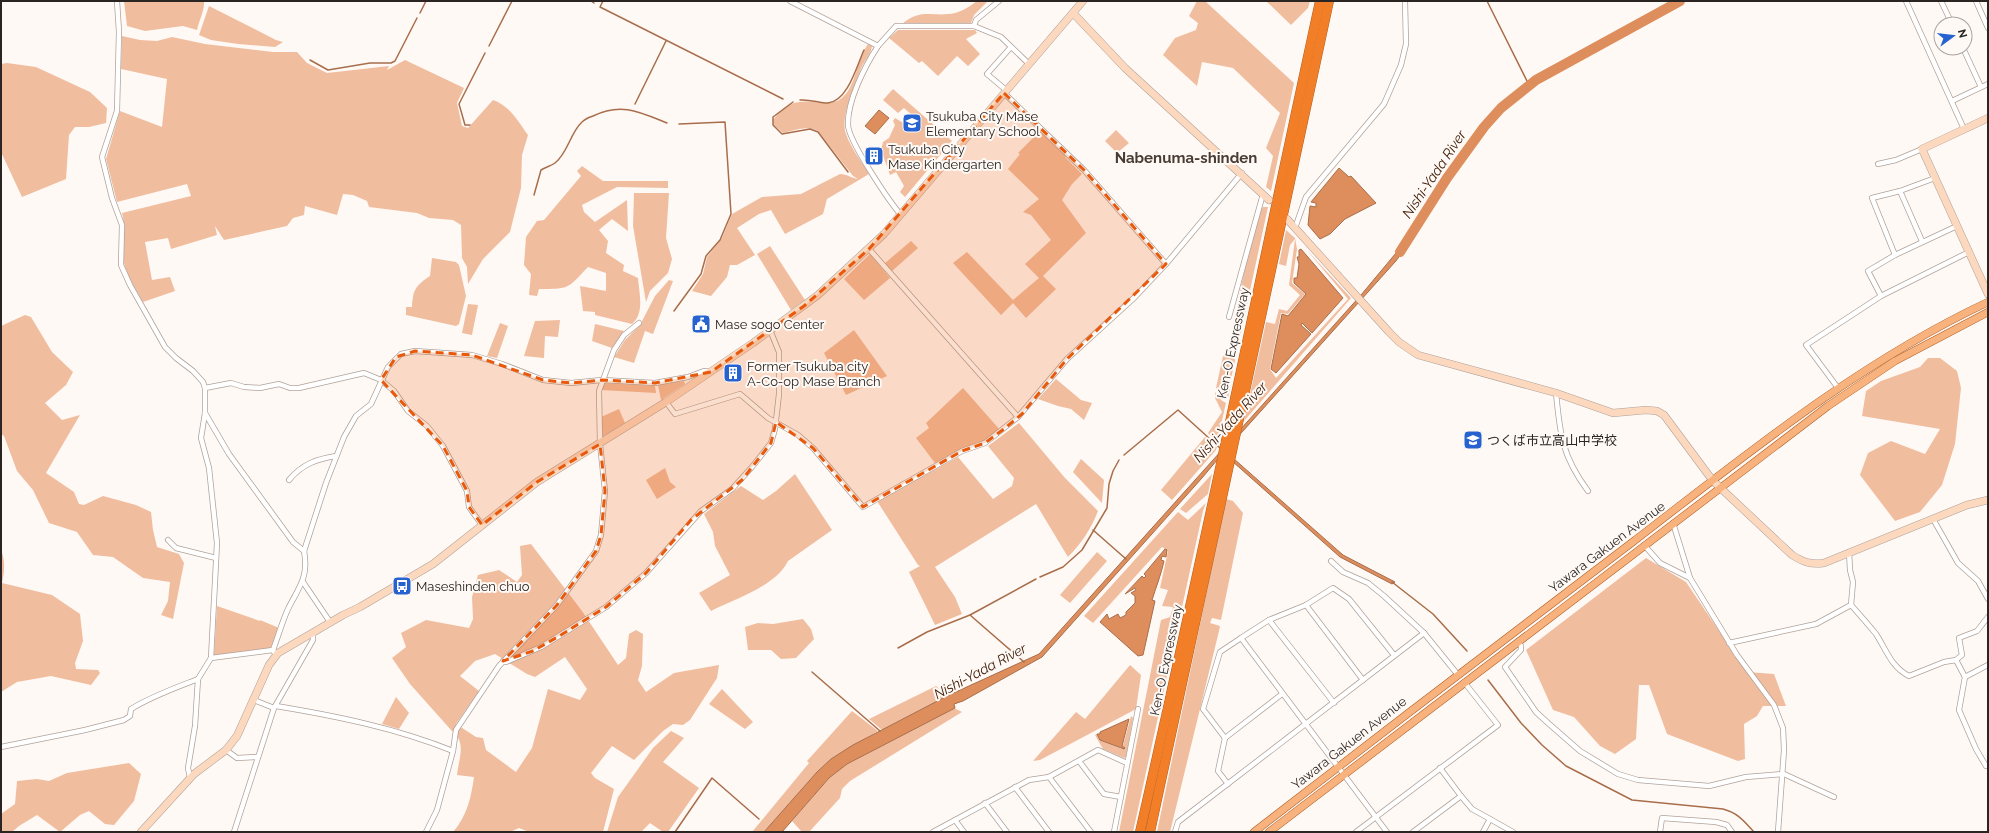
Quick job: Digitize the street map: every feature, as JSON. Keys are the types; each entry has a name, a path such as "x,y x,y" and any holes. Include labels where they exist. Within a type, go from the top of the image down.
{"highway":[{"name":"Ken-O Expressway","path":"1140,832 1183,646 1233,402 1320,1"},
{"name":"Ken-O Expressway","path":"1150,832 1204,588 1222,496 1329,1"}],"main road":[{"name":"Yawara Gakuen Avenue","path":"1254,832 1713,481 1838,388 1907,344 1988,302"},
{"name":"Yawara Gakuen Avenue","path":"1269,832 1343,774 1828,406 1917,348 1988,312"}],"street":[{"path":"117,1 119,32 117,111 102,157 112,198 122,225 121,265 130,285 165,347 193,371 203,382 205,388 205,413 202,438 209,468 217,543 211,658 198,680 195,726 188,768 190,778"},
{"path":"790,1 878,46"},
{"path":"974,26 976,20 999,1"},
{"path":"211,658 274,653 360,607 428,567 537,482 666,402 711,372 818,295 869,249 901,215 1083,1"},
{"path":"1295,228 1306,197 1384,104 1400,65 1406,44 1405,1"},
{"path":"1906,1 1964,129"},
{"path":"1941,1 1948,16"},
{"path":"1976,1 1988,28"},
{"path":"1073,13 1125,68 1242,173 1269,200"},
{"path":"901,215 862,156 848,128 850,108 860,79 878,46 896,26 974,26 1001,37 1029,64"},
{"path":"1012,47 987,74 1084,170 1166,264"},
{"path":"1966,56 1981,87"},
{"path":"1952,101 1988,84"},
{"path":"1878,164 1896,160 1988,118"},
{"path":"1922,149 1988,294"},
{"path":"666,402 675,414 724,400 739,394 776,423 798,435 813,448 863,507 962,451 985,442 1018,417 1067,359 1130,302 1166,264 1242,173"},
{"path":"1895,256 1872,198 1900,191 1935,178"},
{"path":"1900,191 1922,241"},
{"path":"1229,317 1263,194"},
{"path":"1288,220 1399,342 1418,355 1556,393 1613,413 1646,410 1657,411 1664,415 1719,488 1800,561 1812,565 1824,563 1933,518 1967,505 1988,500"},
{"path":"1881,296 1868,271 1922,241 1957,226"},
{"path":"869,249 1018,417"},
{"path":"1838,388 1806,345 1881,296 1969,252"},
{"path":"426,832 437,810 453,751 456,730 503,661 557,605 596,551 602,528 605,491 600,444 599,391 602,380 619,342 639,323"},
{"path":"503,661 506,662 533,651 606,607 646,573 691,520 742,480 771,442 776,423 779,394 779,352 770,330"},
{"path":"141,832 201,767 226,750 237,736 274,653 288,610 303,582 306,560 304,551 336,456 356,416 371,404 381,380 396,357 401,354 415,351 472,355 502,364 532,376 552,381 571,383 602,380 655,383 688,377 704,371 711,372"},
{"path":"205,388 231,383 244,387 260,388 279,384 290,388 299,388 364,373 381,380 394,391 408,411 427,426 443,446 467,491 469,507 482,525"},
{"path":"1556,393 1560,429 1565,453 1574,472 1588,492"},
{"path":"205,413 210,419 229,454 292,542 304,551"},
{"path":"289,480 296,471 305,465 319,458 336,456"},
{"path":"1933,518 1958,563 1978,581 1988,599"},
{"path":"1673,523 1690,578 1729,643 1774,705 1783,728 1784,774 1778,832"},
{"path":"168,540 176,548 216,558"},
{"path":"1644,545 1660,563 1690,578"},
{"path":"1849,552 1850,570 1854,582 1851,605 1876,634 1891,660 1902,672 1909,676 1944,662 1956,660 1962,655 1959,638 1977,631 1988,617"},
{"path":"1331,561 1343,572 1368,583 1424,633 1458,675"},
{"path":"303,582 330,622"},
{"path":"1225,738 1203,709 1220,652 1269,620 1306,605 1333,588 1349,599 1394,655"},
{"path":"1306,605 1363,680"},
{"path":"1729,643 1816,624 1851,605"},
{"path":"1269,620 1334,703"},
{"path":"234,832 275,707 313,640 313,632"},
{"path":"1175,832 1178,822 1424,633"},
{"path":"1241,638 1387,832"},
{"path":"1518,641 1521,646 1520,650 1505,667 1536,712 1580,752 1618,774 1638,780 1709,786 1746,777 1784,774 1834,797"},
{"path":"1956,660 1966,677 1959,710 1986,766"},
{"path":"1966,677 1988,665"},
{"path":"1,748 124,720 130,716 132,710 139,704 166,691 198,680"},
{"path":"1356,832 1498,725 1464,682"},
{"path":"1228,784 1218,771 1225,738 1282,694"},
{"path":"254,700 275,707 368,724 422,739 453,751"},
{"path":"1114,832 1138,709"},
{"path":"226,750 237,758 258,757"},
{"path":"933,832 1029,780 1049,777 1098,750 1128,763"},
{"path":"1079,761 1104,794 1121,797"},
{"path":"1440,768 1472,809 1513,832"},
{"path":"1049,777 1091,832"},
{"path":"1015,788 1049,832"},
{"path":"1413,832 1461,796"},
{"path":"986,804 1007,832"},
{"path":"1660,832 1662,818 1716,822 1727,825 1732,832"},
{"path":"1483,832 1490,819"},
{"path":"955,820 964,832"}],"highlighted area":[{"path":"1004,93 1084,170 1166,264 1067,359 1022,414 1004,429 985,443 962,451 863,507 813,448 776,422 771,443 742,480 691,520 646,573 606,607 561,635 533,651 503,661 557,605 596,551 601,535 605,491 600,444 537,482 482,525 469,507 467,491 443,446 381,380 396,357 415,351 472,355 543,380 571,383 602,380 655,383 711,372 804,306 869,249"}],"shaded area":[{"path":"124,1 204,1 204,4 197,30 183,26 145,31 127,26"},
{"path":"977,1 988,1 974,15 971,23 902,24 914,16 925,14 949,14 961,11"},
{"path":"1197,1 1205,1 1294,83 1271,191 1266,187 1273,156 1266,148 1280,113 1233,68 1202,62 1197,86 1163,55 1175,38 1196,30 1198,23 1189,16"},
{"path":"1266,1 1310,1 1308,8 1291,25"},
{"path":"209,6 276,40 283,42 275,47 238,44 211,40 199,35"},
{"path":"898,30 975,30 977,33 966,39 980,54 968,66 957,56 938,76 922,61 919,63 889,38"},
{"path":"122,36 140,40 157,41 172,37 205,44 273,52 297,52 307,63 327,73 389,66 387,70 405,60 464,88 457,103 462,126 468,128 493,100 499,103 513,114 528,135 522,155 521,188 510,232 483,259 468,284 467,267 462,258 461,225 453,220 429,218 417,213 369,207 367,201 353,195 343,194 337,215 305,206 304,215 293,218 287,226 224,240 215,226 217,235 171,249 168,238 145,242 152,280 170,277 175,291 143,302 125,268 123,257 124,227 122,213 191,196 187,184 117,202 106,159 120,111 162,127 167,79 121,69"},
{"path":"868,44 872,46 851,93 846,111 845,127 846,134 856,154 869,174 827,199 823,214 785,234 771,210 759,214 737,228 755,255 737,265 730,265 727,277 711,296 692,291 703,274 707,257 722,238 732,214 762,197 801,194 840,174 858,179 853,176 818,131 805,128 783,133 773,124 773,120 782,110 792,104 801,102 828,103 843,97 851,86 861,57"},
{"path":"7,63 36,67 90,92 107,108 106,123 89,127 75,127 69,135 66,179 22,197 1,152 1,64"},
{"path":"893,89 952,141 905,197 900,192 904,186 896,172 890,175 881,150 883,142 889,138 895,125 893,121 895,118 905,124 913,116 904,108 898,113 883,100"},
{"path":"879,110 889,118 875,134 865,126"},
{"path":"1116,130 1129,143 1117,153 1105,141"},
{"path":"1040,131 1066,155 1065,157 1082,174 1072,184 1062,200 1086,233 1043,276 1056,289 1026,318 1013,303 1001,315 953,263 967,252 1013,300 1039,278 1025,264 1051,240 1031,215 1023,212 1039,199 1008,169 1020,154 1018,153"},
{"path":"582,166 603,181 668,181 668,188 617,187 582,205 584,212 595,222 627,200 628,231 612,219 599,230 608,241 606,253 624,265 623,271 638,278 640,309 639,314 632,324 595,315 595,312 583,311 580,286 606,291 606,273 588,267 576,280 563,288 539,289 537,296 529,295 531,274 524,265 526,237 537,221 544,220 581,176 577,171"},
{"path":"1339,168 1349,177 1351,176 1376,203 1345,219 1330,234 1320,239 1308,225 1310,206 1316,207 1316,203 1311,202"},
{"path":"634,193 669,193 666,238 672,259 668,273 650,291 646,302 633,226"},
{"path":"1263,207 1268,207 1228,398 1223,397 1216,388 1223,356 1227,357 1244,272 1260,211"},
{"path":"1286,230 1295,238 1297,249 1292,283 1305,294 1288,314 1281,313 1270,369 1276,378 1348,299 1306,249 1351,298 1244,421 1266,322 1275,324 1279,309 1287,311 1300,295 1289,285 1295,239 1290,245 1286,266 1279,264"},
{"path":"911,241 918,248 892,271 884,264"},
{"path":"1406,241 1409,244 1395,262 1225,451 1343,555 1395,582 1392,584 1340,557 1223,453 1042,657 963,701 954,704 955,708 847,764 829,778 782,832 764,832 817,772 831,759 853,745 947,696 1039,654 1361,295"},
{"path":"770,246 805,300 791,310 757,254"},
{"path":"1301,249 1343,298 1312,333 1302,323 1301,325 1311,334 1276,373 1271,369 1282,314 1288,316 1306,294 1294,283 1294,278 1297,278 1299,264 1297,257 1299,257 1299,250"},
{"path":"870,254 890,278 864,300 844,279"},
{"path":"432,258 456,262 459,265 466,296 459,324 456,326 406,315 406,307 412,307 414,292 421,283 430,276"},
{"path":"669,280 673,281 653,334 645,331 634,363 614,357 625,340 640,325 655,296"},
{"path":"468,304 478,305 472,335 462,333"},
{"path":"25,315 31,317 52,352 73,372 66,385 45,403 62,420 80,415 46,473 74,492 79,504 84,505 103,496 136,505 151,512 157,547 179,554 184,563 173,619 161,615 168,601 170,582 143,578 113,557 93,555 77,532 49,523 33,490 17,471 4,436 1,434 1,326"},
{"path":"560,320 558,337 545,336 544,358 524,356 535,321"},
{"path":"500,323 508,326 497,358 487,356"},
{"path":"595,324 624,331 612,348 592,341"},
{"path":"854,330 887,376 846,395 824,353"},
{"path":"1928,358 1940,358 1957,371 1961,388 1955,444 1942,485 1920,512 1895,521 1860,475 1868,453 1891,441 1925,454 1940,429 1862,416 1866,391 1881,381 1920,367"},
{"path":"1056,379 1081,400 1092,403 1084,420 1071,409 1038,399"},
{"path":"684,381 685,384 661,400 658,385"},
{"path":"603,383 655,386 656,393 601,390"},
{"path":"963,388 1000,430 982,442 958,451 935,463 916,438 929,428 926,423"},
{"path":"1215,392 1221,400 1226,403 1217,442 1208,433 1222,412 1215,398"},
{"path":"619,409 625,423 603,437 601,417"},
{"path":"1019,423 1065,478 1098,511 1085,536 1068,557 1036,504 935,567 955,597 962,614 935,625 909,572 920,566 877,501 958,457 993,499 1012,486 1014,478 988,446"},
{"path":"1205,437 1217,447 1216,450 1172,500 1161,490"},
{"path":"1081,459 1104,480 1102,503 1073,472"},
{"path":"665,468 670,482 676,487 657,499 646,480"},
{"path":"795,474 832,530 788,561 782,570 765,585 711,611 699,593 730,575 715,546 713,532 704,514 741,486 763,500 776,491"},
{"path":"1212,474 1208,494 1186,513 1180,509"},
{"path":"1226,499 1233,501 1243,513 1221,620 1212,618 1210,623 1220,626 1219,631 1170,832 1157,832"},
{"path":"1206,503 1133,832 1119,832 1161,620 1170,617 1173,607 1162,606 1168,590 1160,588 1168,551 1162,547 1093,623 1084,616 1178,512 1188,520"},
{"path":"531,544 582,611 618,665 626,658 629,634 636,630 643,634 642,666 638,680 646,692 674,673 719,665 717,678 690,720 683,725 673,724 663,731 634,760 612,746 591,773 595,778 614,789 603,832 529,832 519,828 510,832 453,832 462,820 468,806 474,777 457,775 461,750 459,740 410,684 392,658 406,647 401,633 426,620 469,628 473,619 472,597 478,575 499,570 517,582 522,575 520,546","holes":["495,654 527,674 535,677 565,657 587,689 580,700 548,689 532,748 516,772 486,750 483,738 476,737 456,724 479,691 460,676 475,661"]},
{"path":"1,549 4,566 2,583 52,595 80,614 83,641 75,663 76,669 98,670 100,673 91,685 51,676 17,682 1,692"},
{"path":"1165,549 1167,550 1166,557 1162,556 1161,560 1164,561 1152,600 1155,601 1143,655 1138,656 1100,622 1107,614 1109,619 1118,614 1120,618 1126,615 1126,612 1135,603 1135,596 1131,593 1136,590 1135,588 1125,594 1142,576 1144,578 1146,576 1144,574"},
{"path":"1097,552 1107,561 1070,603 1060,595"},
{"path":"1646,558 1686,582 1747,672 1774,674 1786,706 1763,706 1757,716 1744,724 1745,759 1738,761 1667,734 1649,685 1639,685 1636,739 1615,754 1600,746 1574,717 1553,710 1526,650"},
{"path":"217,606 279,628 272,646 269,649 214,655"},
{"path":"803,619 811,629 814,639 796,658 781,659 771,650 748,650 745,627 758,623 773,624"},
{"path":"1130,665 1141,675 1136,709 1040,760 1033,761 1076,712 1085,719"},
{"path":"936,686 947,696 882,730 869,719"},
{"path":"722,689 753,722 745,729 709,704"},
{"path":"396,697 409,713 399,729 382,724"},
{"path":"954,708 962,712 850,781 842,789 840,798 809,832 802,832 792,821 829,778 847,764"},
{"path":"852,711 878,731 831,759 817,772 764,832 752,832 809,763 807,761"},
{"path":"1131,716 1133,718 1126,757 1124,758 1103,749 1095,735 1097,734 1100,740 1122,749"},
{"path":"1129,719 1122,746 1125,748 1124,749 1100,740 1097,734 1100,734 1100,732"},
{"path":"671,731 684,738 663,762 699,788 668,832 663,832 650,823 641,832 607,832 618,797 653,748"},
{"path":"129,763 141,774 134,801 114,825 105,824 89,811 80,815 60,832 37,815 12,832 1,832 1,814 15,804 17,781 37,779 49,781 67,773"}],"waterway":[{"path":"420,13 426,1"},
{"path":"489,46 512,1"},
{"path":"603,1 600,7 783,99"},
{"path":"1487,1 1529,85"},
{"name":"Nishi-Yada River","path":"1400,252 1447,178 1484,127 1501,108 1536,80 1680,1"},
{"path":"310,60 328,70 370,63 391,63 395,61 417,18"},
{"path":"635,104 666,41"},
{"path":"800,100 828,103 835,101 841,96 851,81 864,50"},
{"path":"470,125 465,125 459,104 485,53"},
{"path":"793,102 773,117 773,125 782,134 810,129 818,132 848,172"},
{"path":"534,195 541,170 559,159 578,127 586,119 603,112 622,109 639,112 667,123"},
{"path":"674,311 701,274 706,256 720,240 731,214 725,122 679,124"},
{"path":"1124,455 1178,410 1221,449"},
{"path":"1040,577 1063,567 1082,550 1107,508 1109,484 1113,471 1119,460"},
{"path":"1093,530 1126,559"},
{"path":"898,648 927,632 970,615 1036,579"},
{"path":"1392,582 1433,614 1467,651"},
{"path":"970,615 1024,662"},
{"path":"812,672 880,731"},
{"path":"1488,680 1521,723 1542,745 1566,766 1632,800 1723,809 1740,818 1754,832"},
{"path":"675,832 712,778 759,819"}],"place":[{"name":"Tsukuba City Mase Elementary School","path":"912,123"},
{"name":"Tsukuba City Mase Kindergarten","path":"874,156"},
{"name":"Mase sogo Center","path":"701,324"},
{"name":"Former Tsukuba city A-Co-op Mase Branch","path":"733,373"},
{"name":"つくば市立高山中学校","path":"1473,440"},
{"name":"Maseshinden chuo","path":"402,586"}],"district":[{"name":"Nabenuma-shinden","path":"1186,158"}]}
